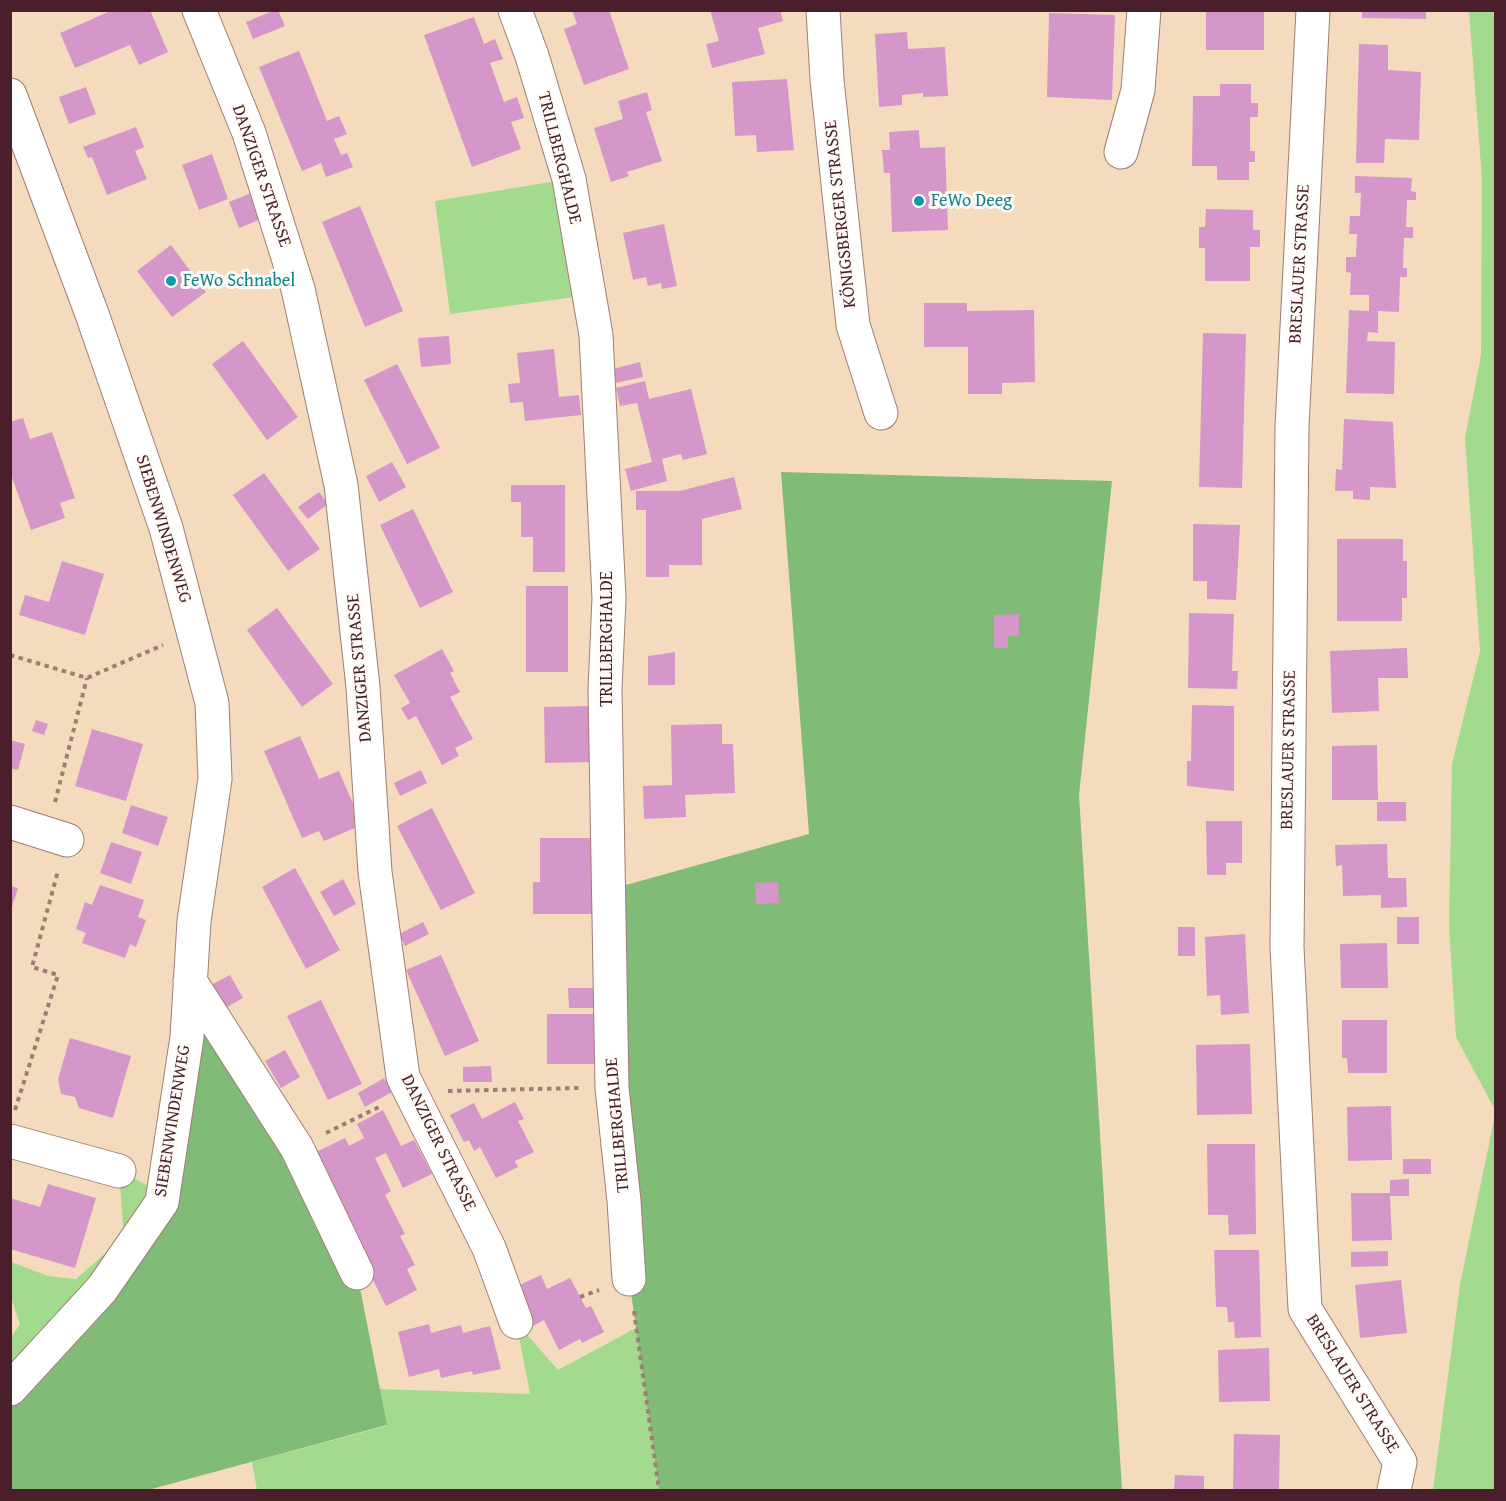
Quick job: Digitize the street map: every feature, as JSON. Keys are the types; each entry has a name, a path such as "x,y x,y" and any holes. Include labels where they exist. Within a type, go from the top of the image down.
{"street":[{"name":"DANZIGER STRASSE","path":"199,10 249,133 298,289 341,485 363,687 375,872 403,1077 489,1248 516,1322"},
{"name":"TRILLBERGHALDE","path":"515,10 532,56 569,179 596,335 609,598 606,690 612,1088 624,1201 629,1279"},
{"name":"KÖNIGSBERGER STRASSE","path":"824,10 826,80 853,325 881,413"},
{"path":"1121,152 1138,90 1144,10"},
{"name":"BRESLAUER STRASSE","path":"1313,10 1292,427 1287,947 1305,1309 1397,1476"},
{"name":"SIEBENWINDENWEG","path":"10,95 92,314 159,506 212,703 215,779 194,921 187,1037 162,1202 102,1288 10,1389"},
{"path":"10,822 57,837"},
{"path":"190,981 297,1148 357,1273"},
{"path":"12,1128 119,1171"}],"path":[{"path":"10,655 87,678 194,632"},
{"path":"12,1128 58,975 32,967 87,678"},
{"path":"629,1279 659,1491"}],"green space":[{"path":"1495,10 1495,1110 1456,1037 1449,925 1452,764 1480,651 1465,438 1481,355 1482,179 1469,11"},
{"path":"569,179 589,295 450,314 435,201"},
{"path":"781,472 1112,481 1079,795 1122,1490 659,1490 629,1279 608,890 809,834"},
{"path":"190,981 357,1273 387,1425 148,1490 11,1490 10,1389 162,1202"},
{"path":"1495,1115 1495,1490 1433,1490 1460,1284"},
{"path":"119,1171 145,1184 162,1202 11,1389 10,1339 20,1324 11,1298 11,1262 48,1276 76,1279 124,1237"},
{"path":"516,1322 558,1370 636,1328 659,1490 257,1490 252,1462 386,1426 379,1389 530,1394"}],"building":[{"path":"113,10 150,10 168,52 139,65 130,45 75,68 60,33"},
{"path":"278,10 285,26 253,39 246,22"},
{"path":"572,10 609,10 629,69 584,85 564,29 577,24"},
{"path":"710,10 780,10 783,21 758,28 765,54 712,68 706,44 719,41"},
{"path":"1206,10 1264,10 1264,50 1206,50"},
{"path":"1362,10 1426,10 1426,19 1362,18"},
{"path":"1049,13 1115,15 1112,100 1047,97"},
{"path":"474,17 484,44 495,39 503,59 490,63 504,102 517,97 524,118 511,122 521,149 472,167 424,35"},
{"path":"907,32 908,49 945,47 948,96 923,97 923,93 902,95 902,105 879,107 875,34"},
{"path":"1359,44 1388,45 1388,70 1421,72 1419,140 1385,139 1384,163 1356,163"},
{"path":"299,51 327,121 339,116 347,134 334,139 341,155 347,153 353,167 326,177 321,163 302,171 259,67"},
{"path":"787,79 794,150 757,152 756,135 735,136 732,82"},
{"path":"1220,84 1251,84 1251,103 1258,103 1258,117 1250,117 1250,151 1255,151 1255,162 1249,162 1249,180 1217,180 1217,166 1192,166 1193,96 1220,96"},
{"path":"86,87 96,114 69,124 59,97"},
{"path":"647,92 652,110 646,112 662,161 627,172 629,176 611,182 594,128 623,119 618,101"},
{"path":"136,127 144,147 135,151 147,179 107,195 92,157 88,158 83,147"},
{"name":"FeWo Deeg","path":"919,130 920,148 945,147 948,230 892,232 890,173 884,173 882,150 890,150 889,132"},
{"path":"212,154 228,199 199,210 182,165"},
{"path":"1355,176 1412,178 1411,191 1416,192 1416,200 1407,200 1406,227 1413,227 1413,238 1404,238 1403,268 1407,268 1407,277 1400,277 1399,312 1378,311 1378,333 1368,332 1367,341 1395,342 1394,394 1346,393 1349,310 1369,311 1369,295 1350,295 1351,273 1346,272 1346,257 1356,257 1357,234 1349,234 1350,216 1360,216 1361,193 1355,193"},
{"path":"254,192 264,218 239,228 229,202"},
{"path":"360,206 403,311 365,327 322,222"},
{"path":"1206,209 1253,210 1253,230 1260,230 1260,247 1250,247 1250,281 1205,281 1205,248 1199,248 1199,227 1205,227"},
{"path":"664,224 677,286 662,289 661,283 648,286 646,277 633,280 623,233"},
{"name":"FeWo Schnabel","path":"171,245 206,292 172,317 137,271"},
{"path":"924,303 967,303 967,311 1034,310 1035,382 1002,383 1002,394 968,394 968,347 924,347"},
{"path":"1203,333 1246,334 1242,488 1199,487"},
{"path":"449,336 451,364 421,367 418,338"},
{"path":"243,341 298,417 267,440 212,364"},
{"path":"554,349 559,397 579,395 581,415 525,421 523,402 510,403 508,384 520,383 517,353"},
{"path":"640,362 643,377 616,383 613,369"},
{"path":"397,364 440,448 407,464 364,380"},
{"path":"645,381 649,399 691,389 707,454 683,460 681,454 662,459 667,481 631,491 625,469 652,462 637,403 620,406 616,388"},
{"path":"23,418 30,439 52,432 75,498 60,503 65,518 31,530 10,472 10,422"},
{"path":"1344,419 1393,422 1396,488 1370,487 1370,500 1353,499 1353,491 1335,491 1336,469 1342,470"},
{"path":"392,462 406,487 379,502 366,476"},
{"path":"264,473 320,549 288,571 233,495"},
{"path":"734,477 742,509 702,519 702,565 669,565 669,577 646,577 646,510 636,510 636,491 680,491"},
{"path":"511,485 565,485 565,572 533,572 533,537 521,537 521,502 511,502"},
{"path":"319,492 328,504 308,519 298,507"},
{"path":"413,509 453,592 420,608 380,525"},
{"path":"1193,524 1240,525 1236,600 1207,599 1207,581 1193,581"},
{"path":"1337,539 1403,539 1403,561 1407,561 1407,598 1402,598 1402,621 1337,621"},
{"path":"62,561 104,574 85,635 19,615 25,595 49,602"},
{"path":"526,586 568,586 568,672 526,672"},
{"path":"277,608 333,684 302,707 247,630"},
{"path":"1189,613 1234,614 1232,671 1238,671 1237,689 1188,688"},
{"path":"1019,614 1019,636 1008,636 1008,648 994,648 994,615"},
{"path":"1407,648 1408,678 1378,678 1379,711 1332,713 1330,651"},
{"path":"442,649 454,671 450,673 460,692 450,697 473,739 455,748 459,756 442,765 416,716 408,720 401,708 410,703 394,675"},
{"path":"675,652 675,685 648,685 648,656"},
{"path":"1192,705 1234,706 1234,791 1187,786 1187,761 1191,761"},
{"path":"591,706 592,762 545,763 544,707"},
{"path":"36,720 48,724 44,735 32,731"},
{"path":"722,724 722,744 733,744 735,793 685,795 686,817 644,819 643,786 672,785 671,725"},
{"path":"92,729 143,744 126,801 75,786"},
{"path":"300,736 319,779 339,771 362,825 324,841 319,831 302,838 264,751"},
{"path":"10,740 25,744 18,770 10,768"},
{"path":"1377,745 1378,800 1332,800 1332,746"},
{"path":"421,770 427,783 400,796 394,783"},
{"path":"1377,802 1406,802 1406,821 1377,821"},
{"path":"131,805 168,817 158,846 122,833"},
{"path":"432,808 475,893 441,910 397,826"},
{"path":"1206,821 1242,821 1242,863 1226,863 1226,875 1207,875"},
{"path":"540,838 597,838 597,914 533,914 533,882 540,882"},
{"path":"111,842 142,852 131,884 100,873"},
{"path":"1387,844 1388,878 1406,878 1407,907 1381,908 1381,895 1343,896 1342,865 1336,866 1335,845"},
{"path":"295,868 340,950 306,969 262,887"},
{"path":"343,879 356,904 334,916 320,892"},
{"path":"778,882 779,903 756,904 755,883"},
{"path":"100,885 144,900 138,917 146,920 136,947 130,944 125,958 82,943 86,933 76,929 85,902 92,905"},
{"path":"10,886 18,888 11,910 10,910"},
{"path":"1397,917 1419,917 1419,944 1397,944"},
{"path":"423,922 429,934 405,946 399,934"},
{"path":"1178,927 1195,927 1195,956 1178,956"},
{"path":"1245,934 1249,1013 1221,1015 1220,995 1207,996 1205,937"},
{"path":"1387,943 1388,988 1341,988 1340,944"},
{"path":"441,955 479,1041 445,1056 406,970"},
{"path":"230,975 243,998 222,1010 209,986"},
{"path":"568,988 593,988 593,1008 569,1008"},
{"path":"321,1000 362,1084 328,1100 287,1016"},
{"path":"547,1014 594,1014 594,1064 547,1064"},
{"path":"1342,1020 1387,1020 1387,1073 1348,1073 1347,1058 1342,1058"},
{"path":"70,1038 131,1056 113,1118 79,1108 75,1097 61,1094 58,1079"},
{"path":"1250,1044 1252,1114 1197,1115 1196,1045"},
{"path":"285,1050 300,1077 281,1088 265,1061"},
{"path":"491,1066 492,1082 463,1082 463,1067"},
{"path":"384,1078 392,1092 365,1107 358,1093"},
{"path":"515,1102 524,1119 518,1121 534,1152 515,1161 518,1167 496,1178 480,1147 474,1151 469,1140 464,1142 450,1115 474,1103 482,1119"},
{"path":"1391,1106 1392,1160 1348,1161 1347,1107"},
{"path":"383,1110 401,1146 414,1140 432,1174 403,1188 386,1153 375,1158 391,1191 385,1195 405,1234 400,1236 415,1265 407,1269 417,1290 386,1306 310,1155 345,1138 349,1146 364,1138 357,1124"},
{"path":"1207,1144 1255,1144 1256,1234 1229,1235 1228,1215 1208,1215"},
{"path":"1403,1159 1431,1159 1431,1174 1403,1174"},
{"path":"1409,1179 1409,1196 1390,1196 1392,1240 1352,1241 1351,1193 1390,1193 1390,1180"},
{"path":"48,1184 96,1198 75,1268 10,1249 10,1198 40,1207"},
{"path":"1214,1250 1259,1250 1261,1337 1235,1338 1234,1322 1228,1322 1227,1307 1216,1307"},
{"path":"1388,1251 1388,1266 1351,1267 1351,1252"},
{"path":"541,1275 547,1289 570,1278 586,1308 591,1306 604,1332 582,1343 580,1339 559,1350 544,1320 531,1327 511,1289"},
{"path":"1401,1280 1407,1333 1360,1338 1355,1285"},
{"path":"429,1324 431,1333 461,1325 463,1333 490,1326 501,1369 473,1375 472,1371 441,1378 439,1369 409,1377 398,1332"},
{"path":"1269,1348 1270,1401 1219,1402 1218,1350"},
{"path":"1234,1434 1280,1435 1279,1490 1233,1490"},
{"path":"1175,1475 1204,1476 1204,1490 1174,1490"}],"place":[{"name":"FeWo Deeg","path":"919,201"},
{"name":"FeWo Schnabel","path":"171,281"}]}
